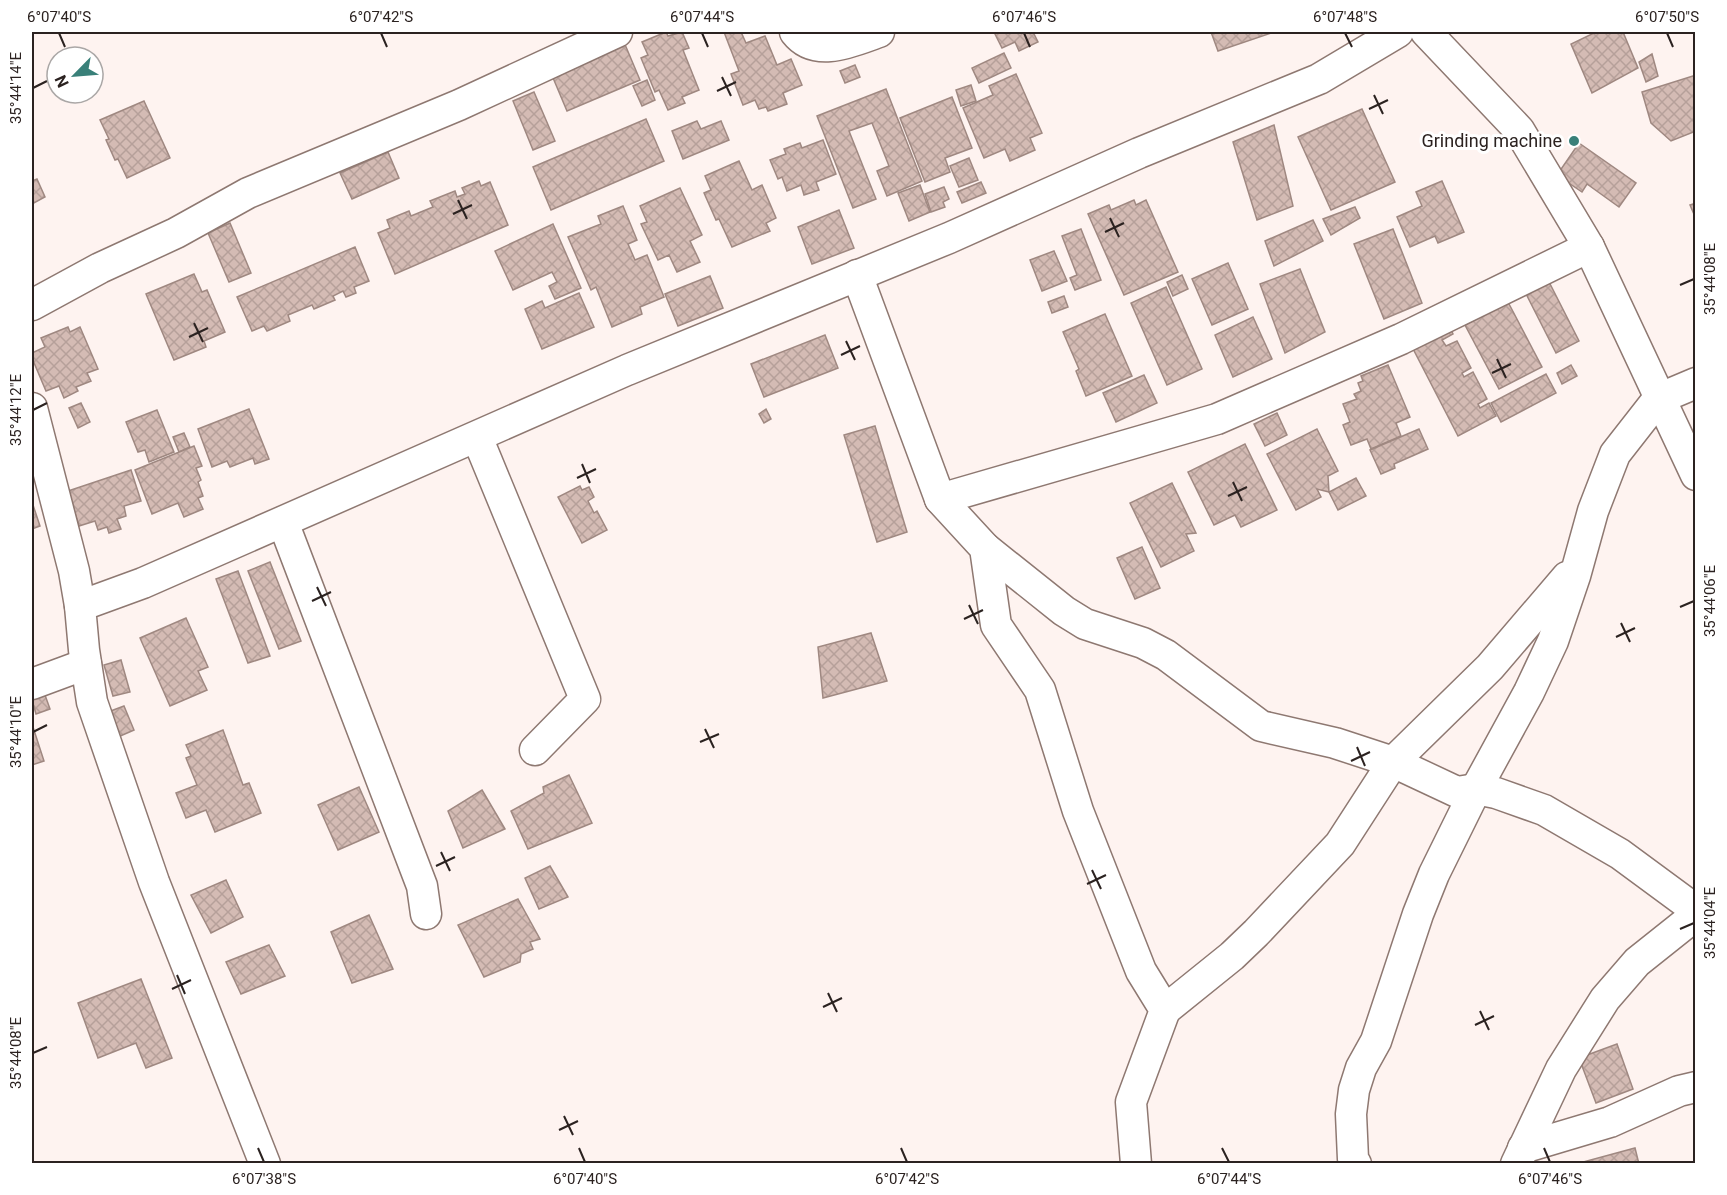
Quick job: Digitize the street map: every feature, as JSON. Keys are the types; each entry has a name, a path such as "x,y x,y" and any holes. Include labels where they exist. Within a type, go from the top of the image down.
{"street":[{"path":"32,305 100,268 176,233 248,193 459,105 618,32"},
{"path":"795,32 807,44 831,46 879,32"},
{"path":"80,606 143,583 627,370 949,238 1139,153 1319,79 1398,32"},
{"path":"1426,32 1519,130 1588,247 1695,474"},
{"path":"940,499 1217,419 1401,339 1588,247"},
{"path":"858,275 940,499 985,548 1064,611 1085,624 1143,643 1166,654 1261,726 1335,743 1394,762 1457,792 1476,789 1496,793 1544,810 1620,854 1695,909"},
{"path":"1356,1164 1353,1159 1351,1114 1354,1090 1361,1068 1376,1041 1418,914 1434,874 1476,789 1529,692 1553,640 1593,511 1615,454 1658,399 1695,383"},
{"path":"32,408 74,571 92,702 154,882 265,1164"},
{"path":"477,437 585,699 535,750"},
{"path":"282,522 422,886 426,914"},
{"path":"985,548 996,625 1040,690 1078,811 1141,971 1165,1010"},
{"path":"1136,1164 1131,1102 1165,1010 1248,941 1340,844 1394,762 1490,667 1578,565"},
{"path":"32,684 86,664"},
{"path":"1520,1156 1560,1069 1605,999 1637,962 1695,915"},
{"path":"1520,1156 1610,1122 1679,1091 1695,1087"}],"building":[{"path":"666,32 668,36 682,32 689,48 683,50 699,90 682,97 685,103 668,110 659,90 655,92 641,58 648,55 642,42"},
{"path":"724,32 741,32 746,43 765,36 777,65 791,59 802,85 783,93 787,104 768,111 766,107 759,109 755,100 743,105 731,74 739,71"},
{"path":"994,32 1033,32 1038,42 1019,51 1015,42 1002,48"},
{"path":"1211,32 1274,32 1218,51"},
{"path":"1596,32 1623,32 1638,68 1592,93 1571,44"},
{"path":"621,35 640,80 567,111 548,66"},
{"path":"1004,53 1011,68 979,83 972,68"},
{"path":"1652,54 1658,76 1646,82 1639,62"},
{"path":"855,65 860,77 845,83 840,71"},
{"path":"1016,74 1042,133 1030,138 1035,150 1010,161 1005,149 984,158 963,108 993,95 989,86"},
{"path":"1696,75 1696,131 1671,141 1651,123 1642,92"},
{"path":"647,80 655,100 642,106 633,86"},
{"path":"971,85 976,101 961,106 956,90"},
{"path":"886,89 922,181 887,196 877,171 889,166 872,123 849,131 876,199 853,208 817,116"},
{"path":"534,92 555,141 533,150 513,101"},
{"path":"952,97 972,148 945,158 950,172 925,182 900,118"},
{"path":"144,101 170,158 127,178 118,159 115,160 100,120"},
{"path":"1362,109 1395,182 1331,210 1298,137"},
{"path":"646,119 664,161 551,210 533,167"},
{"path":"697,121 701,129 721,121 729,140 683,159 672,131"},
{"path":"1274,125 1293,206 1257,220 1233,142"},
{"path":"823,140 836,174 816,182 819,190 804,195 801,185 787,191 782,177 778,179 770,160 786,154 784,149 800,143 802,148"},
{"path":"1579,143 1636,183 1619,207 1587,184 1582,192 1557,175"},
{"path":"388,152 399,178 352,199 340,173"},
{"path":"969,158 978,180 959,187 950,166"},
{"path":"739,161 752,190 762,185 776,218 766,223 770,231 732,247 704,193 711,190 705,176"},
{"path":"37,179 45,197 32,204 32,181"},
{"path":"479,181 481,186 490,182 508,225 395,274 378,233 390,228 387,220 409,211 411,216 433,207 430,201 455,191 457,197 465,194 462,188"},
{"path":"1442,181 1464,232 1438,243 1435,236 1410,247 1397,217 1422,206 1416,192"},
{"path":"981,182 986,193 962,203 957,192"},
{"path":"920,185 930,212 909,221 898,193"},
{"path":"944,187 949,199 943,202 945,207 931,212 925,194"},
{"path":"680,188 702,235 690,241 700,262 677,272 669,255 658,260 641,224 647,222 640,206"},
{"path":"1134,200 1136,205 1146,200 1178,272 1124,295 1088,214 1109,205 1111,210"},
{"path":"1696,203 1696,219 1690,205"},
{"path":"623,206 637,240 628,244 635,260 647,255 664,297 640,307 642,314 612,327 596,287 591,290 568,237 601,224 598,216"},
{"path":"1355,207 1360,218 1331,235 1323,219"},
{"path":"839,210 854,248 812,264 798,227"},
{"path":"1313,220 1323,241 1274,266 1265,241"},
{"path":"230,223 251,273 229,282 208,233"},
{"path":"553,224 581,288 555,299 549,286 557,282 552,272 513,290 495,251"},
{"path":"1081,229 1101,280 1075,290 1070,278 1077,275 1062,236"},
{"path":"1393,229 1422,303 1384,319 1354,244"},
{"path":"355,247 369,281 354,287 356,293 346,297 343,291 333,296 335,300 314,309 312,305 288,315 290,321 267,331 264,326 252,331 237,297"},
{"path":"1054,251 1067,281 1042,291 1030,260"},
{"path":"1228,263 1248,309 1212,325 1192,279"},
{"path":"1300,269 1325,332 1285,353 1260,284"},
{"path":"1544,272 1579,341 1556,353 1521,284"},
{"path":"194,274 202,292 207,290 225,332 204,341 206,347 174,360 146,294"},
{"path":"1182,275 1188,289 1173,296 1167,282"},
{"path":"710,276 723,308 678,326 665,294"},
{"path":"1166,287 1202,369 1167,385 1131,303"},
{"path":"579,293 594,327 542,349 525,309 542,301 545,308"},
{"path":"1064,296 1068,307 1052,313 1048,302"},
{"path":"1508,302 1542,367 1499,389 1465,325"},
{"path":"1105,314 1132,376 1086,396 1076,371 1079,369 1063,332"},
{"path":"1253,317 1272,359 1233,377 1215,335"},
{"path":"1446,319 1453,334 1442,340 1446,346 1457,341 1471,368 1462,373 1464,377 1473,372 1487,399 1478,404 1480,408 1489,403 1496,416 1458,436 1408,339"},
{"path":"68,327 70,332 80,327 98,369 87,373 91,381 76,387 78,391 64,398 59,386 46,391 32,353 45,347 41,338"},
{"path":"825,335 838,368 764,397 751,364"},
{"path":"1388,365 1410,417 1396,423 1401,436 1371,449 1367,439 1351,445 1343,425 1350,422 1343,404 1357,399 1354,394 1361,391 1358,383 1363,381 1361,376"},
{"path":"1571,365 1577,376 1562,384 1557,373"},
{"path":"1546,374 1556,393 1501,422 1491,403"},
{"path":"1144,375 1157,403 1116,422 1103,393"},
{"path":"81,403 90,422 78,428 69,408"},
{"path":"249,409 269,459 255,464 253,458 230,467 227,461 212,467 198,429"},
{"path":"766,409 771,419 764,423 759,414"},
{"path":"157,410 174,452 149,462 145,450 138,452 126,422"},
{"path":"1277,413 1287,435 1265,446 1254,424"},
{"path":"875,426 907,532 877,542 844,435"},
{"path":"1317,429 1338,471 1328,476 1329,492 1317,489 1321,497 1296,510 1267,454"},
{"path":"1419,429 1428,449 1394,464 1395,468 1381,474 1370,450"},
{"path":"184,433 190,447 179,452 173,437"},
{"path":"1245,444 1277,510 1241,527 1235,515 1214,525 1188,472"},
{"path":"194,446 202,466 196,468 201,480 198,482 203,496 198,498 203,509 184,517 178,503 152,514 135,470"},
{"path":"131,470 141,501 124,506 126,516 117,519 121,529 109,533 107,527 98,530 95,521 79,526 68,491"},
{"path":"1356,478 1366,496 1338,510 1329,492"},
{"path":"1172,483 1196,533 1186,534 1194,551 1161,567 1130,503"},
{"path":"580,486 582,490 589,487 594,497 588,501 594,513 597,511 607,530 582,543 558,497"},
{"path":"32,506 40,526 32,529"},
{"path":"1142,547 1160,588 1135,599 1117,558"},
{"path":"270,562 301,641 279,649 248,571"},
{"path":"238,571 270,656 248,663 216,579"},
{"path":"186,618 208,667 198,671 207,690 170,706 140,638"},
{"path":"871,633 887,681 823,698 818,647"},
{"path":"121,660 130,692 113,696 104,665"},
{"path":"45,695 50,709 36,714 32,700"},
{"path":"124,706 134,730 118,737 108,712"},
{"path":"32,724 44,761 32,765"},
{"path":"223,730 243,785 249,783 261,813 215,832 206,810 186,818 176,793 197,785 186,758 191,756 186,745"},
{"path":"569,775 592,823 528,849 511,811 544,793 543,787"},
{"path":"359,787 379,832 338,850 318,805"},
{"path":"482,790 505,829 463,848 448,811"},
{"path":"550,866 568,897 539,909 525,878"},
{"path":"226,880 243,917 211,933 191,895"},
{"path":"518,899 540,939 530,942 533,949 521,954 520,962 484,977 458,925"},
{"path":"369,915 393,969 352,983 331,932"},
{"path":"269,945 285,976 241,994 226,962"},
{"path":"141,979 172,1058 146,1068 136,1043 98,1058 78,1003"},
{"path":"1617,1044 1633,1089 1596,1103 1579,1058"},
{"path":"1635,1148 1639,1164 1583,1164 1583,1162"}],"place":[{"name":"Grinding machine","path":"1574,141"}]}
